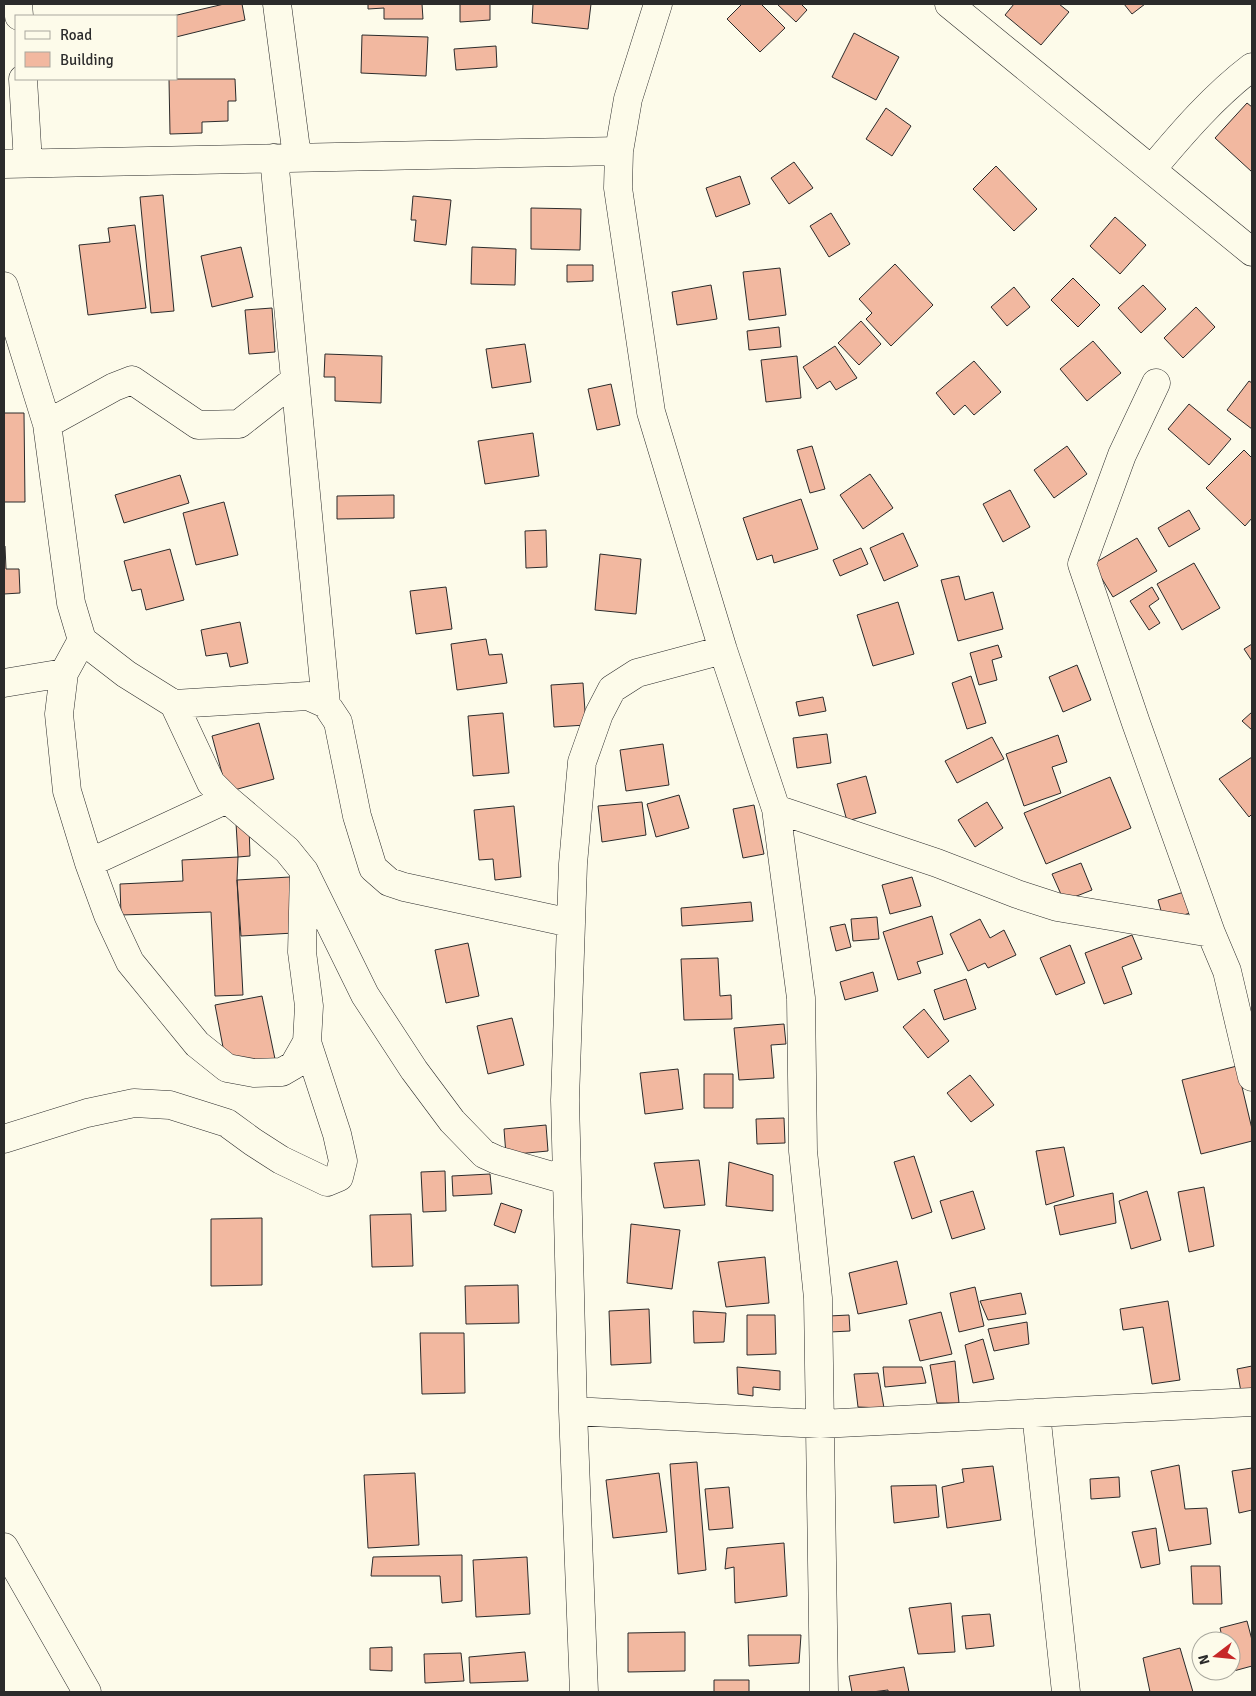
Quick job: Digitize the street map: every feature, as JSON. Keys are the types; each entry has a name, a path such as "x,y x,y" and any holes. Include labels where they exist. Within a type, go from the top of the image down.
{"street":[{"path":"277,4 295,380 326,704 338,722 357,816 373,868 389,882 404,887 571,923"},
{"path":"658,4 628,99 619,151 618,188 651,412 723,650 776,809 801,998 803,1150 818,1298 824,1692"},
{"path":"960,7 1252,252"},
{"path":"1152,169 1197,116 1237,78 1252,67"},
{"path":"23,80 16,164 619,151"},
{"path":"4,286 47,424 71,604 82,640 126,674 174,704 211,783 226,799 288,850 304,871 366,995 414,1070 452,1121 484,1154 496,1160 566,1180"},
{"path":"47,424 114,387 132,380 198,425 239,424 295,380"},
{"path":"1156,383 1122,455 1082,564 1227,971 1252,1077"},
{"path":"82,640 64,674 59,714 67,791 89,863 108,915 130,962 197,1044 227,1068 254,1073 282,1072 294,1065 307,1042"},
{"path":"584,1692 573,1411 565,1100 572,864 582,762 599,714 612,689 637,674 723,650"},
{"path":"4,683 64,674"},
{"path":"174,704 308,696 326,704"},
{"path":"89,863 226,799"},
{"path":"776,809 936,863 1017,894 1058,907 1212,933"},
{"path":"4,1139 87,1113 134,1103 170,1104 227,1123 281,1160 327,1182 339,1177 343,1161 307,1042 309,1006 302,952 304,871"},
{"path":"573,1411 820,1424 1252,1402"},
{"path":"1036,1413 1066,1692"},
{"path":"4,1547 87,1692"}],"building":[{"path":"224,4 242,4 245,20 178,37 177,15"},
{"path":"368,4 422,4 423,19 384,19 384,8 368,9"},
{"path":"460,4 490,4 490,20 460,22"},
{"path":"533,4 591,4 588,29 532,23"},
{"path":"742,4 761,4 785,28 760,52 727,19"},
{"path":"777,4 801,4 807,10 796,22"},
{"path":"1014,4 1059,4 1069,12 1041,45 1005,15"},
{"path":"1124,4 1145,4 1132,14"},
{"path":"854,33 899,57 876,100 832,77"},
{"path":"362,35 428,37 426,76 361,73"},
{"path":"496,46 497,67 456,70 454,49"},
{"path":"235,79 236,101 228,101 228,121 202,122 202,133 170,134 169,80"},
{"path":"1247,103 1252,107 1252,172 1215,138"},
{"path":"886,108 911,126 892,156 866,139"},
{"path":"794,162 813,188 789,204 771,178"},
{"path":"996,166 1037,209 1014,231 973,189"},
{"path":"740,176 750,204 716,217 706,188"},
{"path":"163,195 174,311 151,313 140,197"},
{"path":"413,196 451,200 446,245 414,241 416,220 411,220"},
{"path":"531,208 581,209 580,250 531,249"},
{"path":"831,213 850,244 829,257 810,226"},
{"path":"1115,217 1146,245 1120,274 1090,246"},
{"path":"135,225 146,308 88,315 79,245 110,242 108,228"},
{"path":"241,247 253,297 212,307 201,256"},
{"path":"472,247 516,249 515,285 471,284"},
{"path":"895,264 933,305 891,346 866,319 872,313 859,299"},
{"path":"567,265 593,265 593,281 567,282"},
{"path":"780,268 786,315 749,320 743,272"},
{"path":"1073,278 1100,305 1078,327 1051,300"},
{"path":"711,285 717,319 677,325 672,292"},
{"path":"1143,285 1166,309 1141,333 1118,308"},
{"path":"1014,287 1030,307 1007,326 991,307"},
{"path":"1196,307 1215,327 1183,358 1164,338"},
{"path":"272,308 275,352 249,354 245,310"},
{"path":"861,321 881,344 859,365 838,343"},
{"path":"779,327 781,347 749,350 747,331"},
{"path":"1093,341 1121,373 1087,401 1060,369"},
{"path":"525,344 531,382 492,388 486,349"},
{"path":"835,346 857,378 836,390 830,381 817,389 803,367"},
{"path":"325,354 382,356 381,403 335,401 335,377 324,377"},
{"path":"797,356 801,398 766,402 761,360"},
{"path":"974,361 1001,392 974,415 965,405 954,415 936,393"},
{"path":"1249,381 1252,383 1252,429 1227,410"},
{"path":"611,384 620,425 597,430 588,389"},
{"path":"1189,404 1231,439 1209,465 1168,429"},
{"path":"4,413 24,413 25,502 4,502"},
{"path":"533,433 539,476 485,484 478,441"},
{"path":"812,446 825,489 810,493 797,450"},
{"path":"1067,446 1087,474 1054,498 1034,470"},
{"path":"1244,450 1252,458 1252,518 1245,526 1206,488"},
{"path":"870,474 893,508 863,529 840,495"},
{"path":"180,475 189,503 124,523 115,495"},
{"path":"1010,490 1030,527 1003,542 983,504"},
{"path":"394,495 394,518 337,519 337,496"},
{"path":"801,499 818,549 774,563 772,555 757,560 743,518"},
{"path":"224,502 238,555 196,565 183,513"},
{"path":"1189,510 1200,529 1169,547 1158,528"},
{"path":"546,530 547,567 526,568 525,531"},
{"path":"903,533 918,566 884,581 870,548"},
{"path":"1137,538 1157,571 1113,597 1093,564"},
{"path":"4,546 6,569 19,569 20,593 4,594"},
{"path":"861,548 868,564 840,576 833,560"},
{"path":"170,549 184,600 146,610 141,589 132,591 124,561"},
{"path":"600,554 641,559 636,614 595,610"},
{"path":"1194,563 1220,608 1182,630 1157,584"},
{"path":"959,576 965,600 993,592 1003,629 958,641 941,580"},
{"path":"446,587 452,629 416,634 410,591"},
{"path":"1152,587 1159,599 1149,606 1160,623 1149,630 1130,601"},
{"path":"898,602 914,654 873,666 857,615"},
{"path":"240,622 248,663 230,667 227,653 206,656 201,630"},
{"path":"486,639 489,655 502,654 507,683 457,690 451,644"},
{"path":"1252,644 1252,661 1244,649"},
{"path":"998,645 1002,657 992,660 997,680 979,685 970,653"},
{"path":"1077,665 1091,700 1063,712 1049,677"},
{"path":"971,676 986,723 967,729 952,683"},
{"path":"583,683 586,725 554,727 551,685"},
{"path":"823,697 826,711 799,716 796,702"},
{"path":"1252,712 1252,730 1242,721"},
{"path":"503,713 509,773 473,776 468,716"},
{"path":"259,723 274,779 227,792 212,736"},
{"path":"827,734 831,763 797,768 793,738"},
{"path":"1058,735 1067,762 1052,767 1061,793 1024,806 1006,754"},
{"path":"992,737 1004,759 957,783 945,761"},
{"path":"663,744 669,785 626,791 620,750"},
{"path":"1252,757 1252,814 1249,817 1219,779"},
{"path":"866,776 876,813 847,821 837,784"},
{"path":"1110,777 1131,828 1046,864 1024,813"},
{"path":"679,795 689,828 656,837 647,804"},
{"path":"642,802 646,835 602,842 598,806"},
{"path":"987,802 1003,828 975,847 958,820"},
{"path":"754,805 764,854 743,858 733,809"},
{"path":"514,806 521,877 495,880 493,859 479,860 474,810"},
{"path":"236,823 249,826 250,856 238,857"},
{"path":"238,857 237,880 243,995 215,996 211,912 121,915 120,884 183,881 182,860"},
{"path":"1081,863 1092,890 1064,901 1052,874"},
{"path":"290,877 294,933 241,936 237,880"},
{"path":"912,877 921,906 890,914 882,885"},
{"path":"1184,892 1190,913 1164,921 1158,900"},
{"path":"751,902 753,921 682,926 681,908"},
{"path":"932,916 943,954 917,962 921,973 898,980 883,932"},
{"path":"877,917 879,939 853,941 851,919"},
{"path":"980,919 990,938 1004,930 1016,955 988,968 985,963 968,971 950,934"},
{"path":"845,924 851,947 836,951 830,927"},
{"path":"1132,935 1142,959 1122,967 1132,994 1104,1004 1085,953"},
{"path":"468,943 479,996 446,1003 435,950"},
{"path":"1070,945 1085,983 1056,995 1040,958"},
{"path":"718,958 720,996 731,995 732,1019 684,1020 681,959"},
{"path":"873,972 878,991 845,1000 840,982"},
{"path":"966,979 976,1009 944,1020 934,990"},
{"path":"262,996 275,1059 227,1068 215,1005"},
{"path":"924,1009 949,1041 928,1058 903,1027"},
{"path":"512,1018 524,1065 488,1074 477,1026"},
{"path":"784,1024 786,1044 771,1045 774,1078 739,1080 734,1028"},
{"path":"1237,1066 1252,1129 1252,1141 1201,1154 1182,1080"},
{"path":"678,1069 683,1109 645,1114 640,1073"},
{"path":"704,1074 733,1074 733,1108 704,1108"},
{"path":"970,1075 994,1105 971,1122 947,1093"},
{"path":"784,1118 785,1143 757,1144 756,1119"},
{"path":"546,1125 548,1151 506,1155 504,1129"},
{"path":"1064,1147 1074,1196 1046,1205 1036,1151"},
{"path":"914,1156 932,1212 912,1219 894,1162"},
{"path":"699,1160 705,1205 664,1208 654,1163"},
{"path":"729,1162 773,1175 773,1211 726,1206"},
{"path":"445,1171 446,1211 423,1212 421,1172"},
{"path":"490,1174 492,1194 453,1196 452,1176"},
{"path":"1204,1187 1214,1246 1189,1252 1178,1192"},
{"path":"973,1191 985,1229 952,1239 940,1201"},
{"path":"1147,1191 1161,1240 1131,1249 1119,1201"},
{"path":"1113,1193 1116,1223 1060,1235 1054,1206"},
{"path":"501,1203 522,1210 515,1233 494,1225"},
{"path":"411,1214 413,1266 372,1267 370,1215"},
{"path":"262,1218 262,1285 211,1286 211,1219"},
{"path":"631,1224 680,1230 672,1289 627,1283"},
{"path":"765,1257 769,1303 726,1307 718,1262"},
{"path":"897,1261 907,1304 858,1314 849,1273"},
{"path":"518,1285 519,1323 466,1324 465,1286"},
{"path":"975,1287 984,1326 959,1332 950,1293"},
{"path":"1021,1293 1026,1314 988,1320 980,1301"},
{"path":"1168,1301 1180,1380 1152,1384 1143,1327 1123,1330 1120,1309"},
{"path":"649,1309 651,1363 611,1365 609,1311"},
{"path":"693,1311 726,1313 724,1342 694,1343"},
{"path":"941,1312 952,1354 920,1361 909,1320"},
{"path":"747,1315 775,1315 776,1354 747,1355"},
{"path":"849,1315 850,1331 830,1332 829,1316"},
{"path":"1027,1322 1029,1344 994,1351 988,1329"},
{"path":"420,1333 464,1333 465,1393 422,1394"},
{"path":"983,1339 994,1379 973,1383 965,1345"},
{"path":"955,1361 959,1403 937,1403 930,1365"},
{"path":"1252,1366 1252,1390 1241,1392 1237,1369"},
{"path":"737,1367 780,1371 780,1390 753,1387 753,1396 738,1394"},
{"path":"883,1367 922,1367 926,1383 885,1387"},
{"path":"878,1373 884,1408 858,1407 854,1374"},
{"path":"697,1462 706,1570 678,1574 670,1464"},
{"path":"1179,1465 1185,1509 1207,1508 1211,1544 1169,1551 1151,1471"},
{"path":"993,1466 1001,1520 947,1528 942,1487 964,1482 962,1469"},
{"path":"1252,1468 1252,1510 1239,1513 1232,1471"},
{"path":"415,1473 419,1545 368,1548 364,1475"},
{"path":"659,1473 667,1532 613,1538 606,1480"},
{"path":"1119,1477 1120,1497 1091,1499 1090,1479"},
{"path":"936,1485 939,1517 894,1523 891,1486"},
{"path":"729,1487 733,1528 709,1530 705,1489"},
{"path":"1156,1528 1160,1564 1141,1568 1132,1532"},
{"path":"784,1543 787,1596 735,1603 734,1567 725,1569 727,1548"},
{"path":"462,1555 462,1601 442,1603 440,1576 371,1576 373,1557"},
{"path":"527,1557 530,1614 476,1617 473,1560"},
{"path":"1191,1566 1220,1566 1222,1604 1193,1604"},
{"path":"951,1603 955,1652 918,1654 909,1608"},
{"path":"990,1614 994,1646 966,1649 962,1616"},
{"path":"1247,1621 1252,1640 1252,1666 1241,1669 1241,1631 1221,1631 1220,1628"},
{"path":"685,1632 685,1671 628,1672 628,1633"},
{"path":"748,1635 801,1635 799,1663 749,1666"},
{"path":"392,1647 392,1671 370,1670 370,1648"},
{"path":"1180,1648 1193,1692 1150,1692 1143,1658"},
{"path":"525,1652 528,1681 470,1683 469,1657"},
{"path":"461,1653 464,1681 425,1683 424,1654"},
{"path":"904,1667 909,1692 888,1692 888,1690 852,1692 849,1676"},
{"path":"714,1680 749,1680 749,1692 714,1692"}]}
